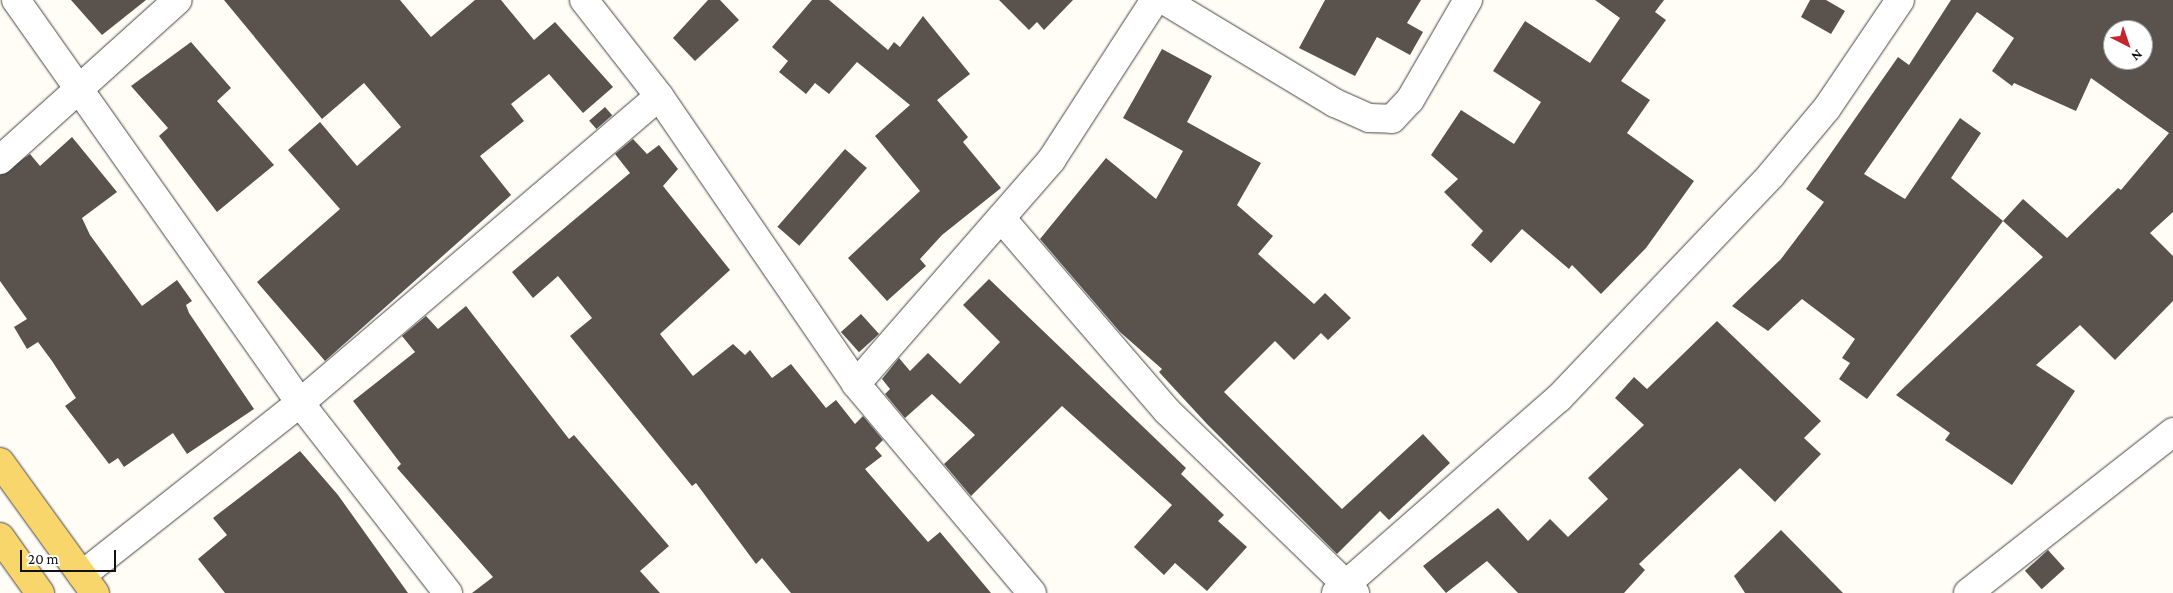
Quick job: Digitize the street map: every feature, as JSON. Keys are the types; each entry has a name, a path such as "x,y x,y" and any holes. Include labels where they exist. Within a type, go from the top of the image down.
{"main road":[{"path":"0,462 89,584"},
{"path":"0,537 40,593"}],"street":[{"path":"16,0 81,89 300,403 448,593"},
{"path":"0,160 178,0"},
{"path":"584,0 660,96 856,384 1032,593"},
{"path":"856,384 1052,158 1155,0"},
{"path":"1164,0 1335,103 1369,118 1392,119 1410,100 1468,0"},
{"path":"1001,218 1167,411 1346,590 1559,398 1772,175 1827,108 1900,0"},
{"path":"89,584 660,96"},
{"path":"1968,593 2173,432"}],"building":[{"path":"71,0 146,0 102,35"},
{"path":"224,0 400,0 431,37 475,0 501,0 534,40 555,22 613,87 583,113 549,74 511,104 524,121 480,156 511,195 325,361 257,282 340,209 288,150 320,122 357,166 401,127 364,83 322,119"},
{"path":"708,0 720,0 739,20 695,61 673,38"},
{"path":"812,0 829,0 888,50 894,42 900,47 923,16 970,74 937,100 968,137 963,142 1001,188 942,235 920,259 926,266 887,301 848,258 920,191 875,136 910,105 857,62 829,94 815,83 806,94 779,72 788,61 772,47"},
{"path":"999,0 1073,0 1044,30 1037,22 1029,30"},
{"path":"1325,0 1421,0 1407,23 1423,32 1410,55 1377,37 1355,76 1299,48"},
{"path":"1595,0 1664,0 1655,12 1666,20 1621,81 1650,100 1627,133 1694,181 1646,248 1601,294 1572,265 1569,269 1522,229 1491,263 1471,245 1483,231 1444,192 1458,179 1431,155 1461,110 1514,144 1541,102 1493,71 1525,21 1590,63 1620,18"},
{"path":"1810,0 1826,0 1845,11 1831,34 1801,17"},
{"path":"1951,0 2173,0 2173,212 2150,233 2173,256 2173,301 2115,360 2080,325 2036,365 2075,391 2012,485 1945,440 1950,433 1896,395 2043,257 2003,221 1867,399 1839,379 1850,363 1842,358 1855,339 1802,299 1768,331 1732,306 1781,259 1824,202 1806,189 1898,57 1909,65","holes":["1977,12 2014,38 1992,71 2012,86 2014,83 2076,111 2091,78 2169,133 2121,190 2118,188 2067,238 2023,199 2003,221 1951,178 1981,133 1960,118 1905,199 1864,174"]},
{"path":"191,42 231,88 217,101 274,165 217,212 159,136 168,128 131,86"},
{"path":"1162,49 1212,76 1187,122 1261,163 1237,205 1273,236 1258,254 1314,304 1325,293 1351,318 1328,340 1321,333 1294,360 1275,341 1224,392 1342,509 1423,434 1450,463 1389,520 1380,511 1337,554 1207,424 1159,372 1162,369 1120,332 1040,239 1106,158 1156,199 1183,151 1123,118"},
{"path":"605,107 612,115 596,129 589,121"},
{"path":"72,137 117,192 82,218 90,235 142,306 177,280 192,301 186,305 189,313 254,409 187,454 173,433 124,467 118,458 109,464 65,406 76,398 52,361 38,342 27,349 14,327 27,319 0,281 0,175 30,154 40,166"},
{"path":"633,139 647,154 659,145 678,169 663,186 730,270 660,334 693,376 733,344 745,355 750,350 772,378 791,364 826,408 836,400 855,424 863,416 883,440 875,448 882,456 865,469 928,542 940,532 991,593 791,593 762,558 756,564 696,483 692,486 570,336 592,318 558,276 533,298 512,272 630,173 615,154"},
{"path":"845,149 867,168 799,246 777,227"},
{"path":"989,279 1186,468 1181,474 1224,515 1218,521 1247,547 1207,591 1175,563 1164,575 1134,547 1172,505 1062,406 971,496 944,464 975,435 932,394 905,418 885,394 890,389 882,379 899,358 910,371 928,353 960,384 1000,342 963,305"},
{"path":"466,306 569,439 574,435 669,546 640,571 660,593 472,593 493,577 397,468 401,464 353,401 415,352 402,336 426,316 438,329"},
{"path":"861,314 879,334 859,352 841,332"},
{"path":"1717,321 1821,421 1804,438 1821,454 1775,502 1740,468 1639,564 1645,570 1624,593 1518,593 1487,561 1446,593 1423,566 1498,508 1528,541 1550,519 1568,537 1608,499 1588,478 1644,425 1615,398 1634,377 1647,389"},
{"path":"300,451 338,495 408,593 225,593 198,559 227,535 213,518"},
{"path":"1781,530 1843,593 1745,593 1734,576"},
{"path":"2048,550 2065,569 2042,589 2025,571"}]}
